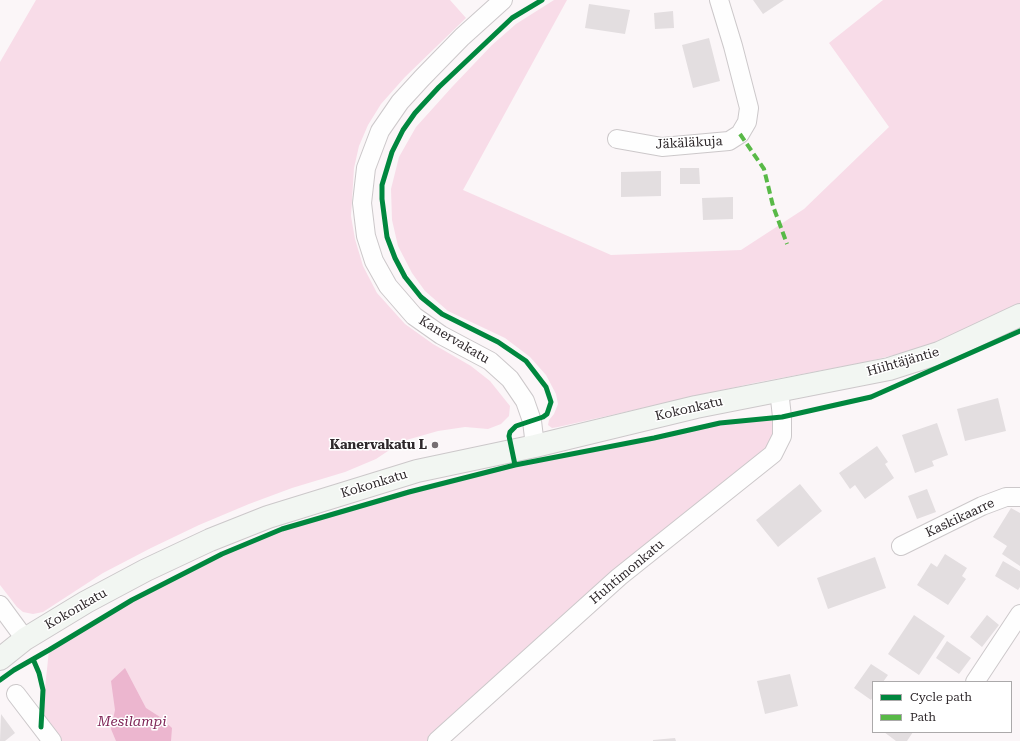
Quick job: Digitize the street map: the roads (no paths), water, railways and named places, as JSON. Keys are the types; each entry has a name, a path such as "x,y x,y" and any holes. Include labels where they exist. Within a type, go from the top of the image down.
{"street":[{"name":"Kanervakatu","path":"503,0 462,37 400,102 380,131 366,168 362,203 368,243 374,261 388,286 414,316 441,335 490,362 510,379 525,402 532,420 535,446"},
{"name":"Jäkäläkuja","path":"617,139 662,147 729,141 740,134 747,122 748,108 733,46 719,0"},
{"name":"Hiihtäjäntie","path":"779,390 896,367 939,353 1020,315"},
{"name":"Kokonkatu","path":"0,659 25,639 86,602 146,570 210,540 268,517 417,471 535,446 696,407 779,390"},
{"name":"Huhtimonkatu","path":"437,741 619,577 773,454 782,436 782,417 779,390"},
{"name":"Kaskikaarre","path":"901,546 982,506 1006,497 1020,497"},
{"path":"0,605 25,639"},
{"path":"976,681 1020,614"},
{"path":"16,694 52,741"}],"water":[{"name":"Mesilampi","path":"125,668 146,708 160,717 172,728 171,741 116,741 111,729 115,710 111,681"}],"place":[{"name":"Kanervakatu L","path":"435,445"}]}
